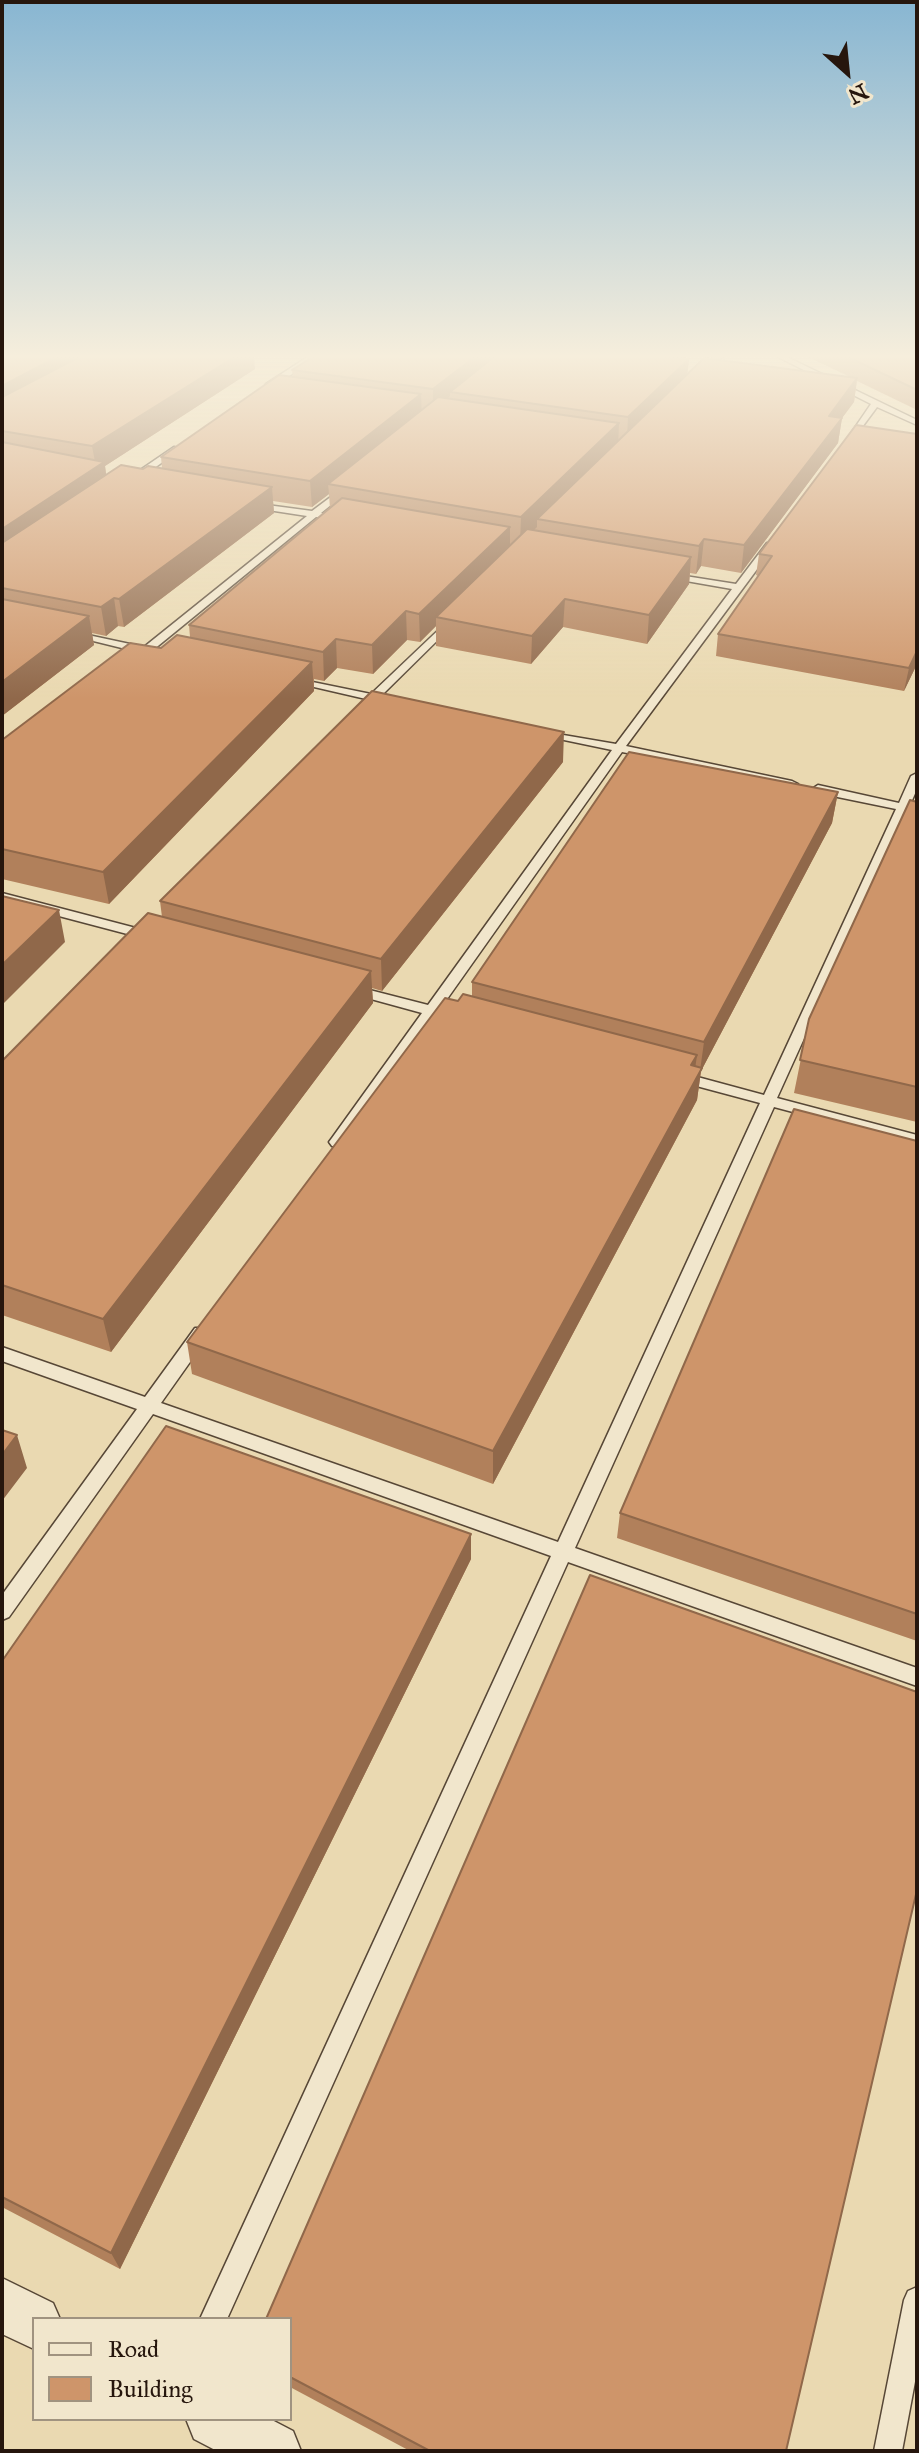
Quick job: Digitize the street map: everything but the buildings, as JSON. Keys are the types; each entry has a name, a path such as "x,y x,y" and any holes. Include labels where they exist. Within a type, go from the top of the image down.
{"street":[{"path":"2,2305 32,2321"},
{"path":"218,2421 273,2451"}],"lane":[{"path":"143,485 128,483 146,470"},
{"path":"134,660 350,485"},
{"path":"236,501 358,522"},
{"path":"331,1151 619,748 775,538"},
{"path":"661,574 739,587"},
{"path":"351,720 459,613"},
{"path":"60,632 161,653"},
{"path":"283,679 389,701"},
{"path":"527,729 910,808"},
{"path":"214,2317 768,1101 910,808 917,776"},
{"path":"2,897 166,940"},
{"path":"125,944 148,921"},
{"path":"343,987 462,1019"},
{"path":"661,1072 917,1140"},
{"path":"2,1611 213,1316"},
{"path":"2,1354 917,1677"},
{"path":"888,2451 917,2300"}]}
